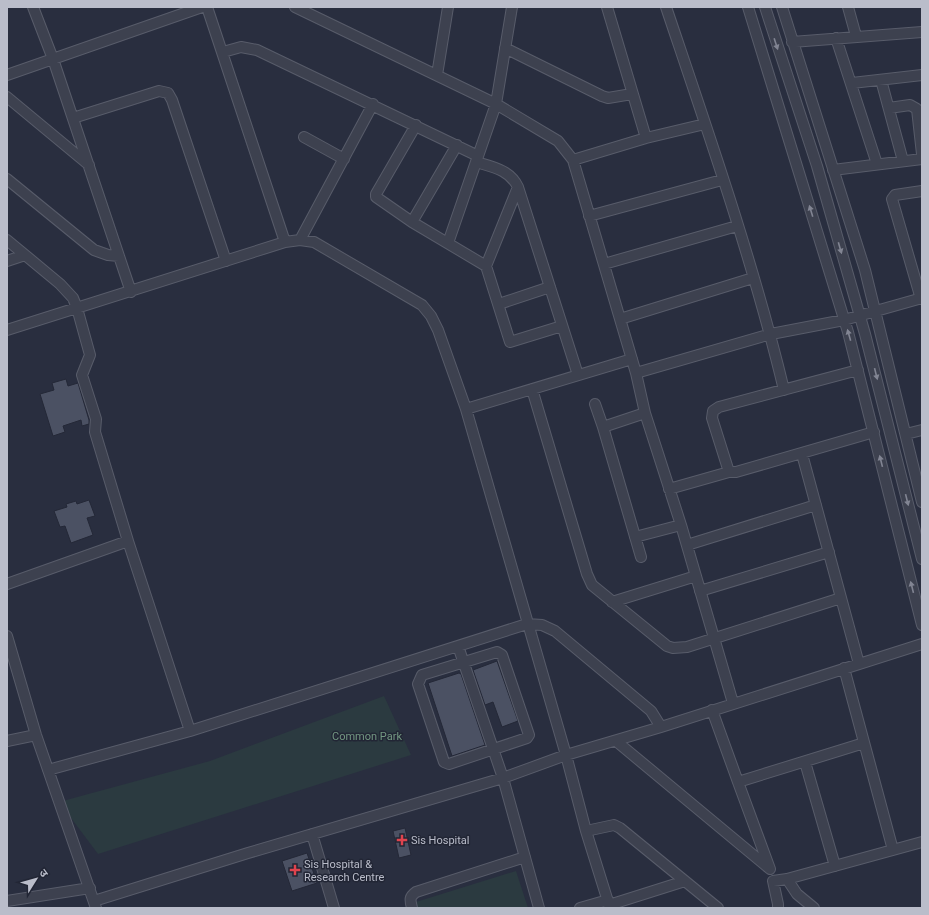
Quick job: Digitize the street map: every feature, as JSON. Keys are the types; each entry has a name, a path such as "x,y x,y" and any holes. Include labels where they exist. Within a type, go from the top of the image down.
{"street":[{"path":"33,7 53,59 131,292"},
{"path":"207,7 285,242"},
{"path":"295,7 496,104 558,141 573,160 632,359 645,413 681,525 733,703"},
{"path":"448,244 496,104 512,7"},
{"path":"607,7 646,138"},
{"path":"666,7 705,124 771,334 784,390"},
{"path":"748,7 844,320 874,432 922,625"},
{"path":"765,7 817,166 860,315 922,559"},
{"path":"782,7 876,310 922,502"},
{"path":"848,7 856,36"},
{"path":"7,75 198,8"},
{"path":"437,76 446,8"},
{"path":"792,42 922,32"},
{"path":"836,38 852,83 877,164"},
{"path":"223,52 241,47 252,48 457,145 477,159 506,172 511,176 518,187 578,375"},
{"path":"505,48 602,96 608,98 632,94"},
{"path":"852,83 922,75"},
{"path":"881,80 903,161"},
{"path":"73,118 159,91 168,93 172,100 226,261"},
{"path":"7,97 89,165"},
{"path":"300,240 373,104"},
{"path":"889,108 910,105 917,109 922,154"},
{"path":"573,160 646,138 705,124"},
{"path":"416,125 376,194 380,201 412,222 486,266"},
{"path":"304,137 344,159"},
{"path":"412,222 457,145"},
{"path":"833,170 922,159"},
{"path":"7,179 94,250 108,255 119,256"},
{"path":"589,216 722,180"},
{"path":"518,187 486,266 510,342 562,326"},
{"path":"636,374 771,334 844,320 922,298 918,272 892,200 895,196 922,191"},
{"path":"604,264 737,226"},
{"path":"7,240 68,291 77,308 90,355 82,375 96,419 95,432 128,541 190,731"},
{"path":"7,330 285,242 300,240 314,242 422,305 431,316 438,330 466,410 566,755 586,831 609,904"},
{"path":"7,261 25,255"},
{"path":"620,318 753,278"},
{"path":"499,304 550,287"},
{"path":"466,410 632,359"},
{"path":"729,472 712,418 713,411 719,408 858,370"},
{"path":"532,389 587,574 592,585 668,646 673,648 687,647 841,598"},
{"path":"595,404 641,557"},
{"path":"603,427 645,413"},
{"path":"906,434 922,430"},
{"path":"670,490 729,472 736,472 802,454 874,432"},
{"path":"802,454 859,664"},
{"path":"687,545 816,505"},
{"path":"634,537 681,525"},
{"path":"7,584 128,541"},
{"path":"700,591 828,552"},
{"path":"612,602 696,576"},
{"path":"48,770 190,731 527,624 542,625 555,631 651,711 661,727"},
{"path":"7,636 36,735 95,904 312,834 503,778 566,755 661,727 922,644"},
{"path":"458,646 503,778 539,908"},
{"path":"497,652 502,655 529,735 527,738 493,749 449,764 444,762 418,684 422,675 497,652"},
{"path":"844,668 893,850"},
{"path":"712,710 770,869 778,908"},
{"path":"7,741 36,735"},
{"path":"616,741 770,869"},
{"path":"738,782 864,744"},
{"path":"804,762 835,866"},
{"path":"586,831 614,825 616,826 718,908"},
{"path":"312,834 334,908"},
{"path":"773,881 787,879 922,842"},
{"path":"412,908 410,900 411,895 416,892 525,857"},
{"path":"787,879 797,894 814,908"},
{"path":"580,908 609,904 685,881"},
{"path":"8,898 90,888"}],"green space":[{"name":"Common Park","path":"384,696 411,755 98,854 59,802 210,761"},
{"path":"516,871 528,908 418,908 416,902"}],"building":[{"path":"66,379 68,386 78,383 89,424 82,426 81,420 63,426 65,432 53,436 40,394 54,390 52,383"},
{"path":"89,500 95,516 87,518 93,535 71,543 65,526 60,527 54,511 67,507 66,504 76,501 77,504"},
{"path":"497,661 518,721 502,727 493,702 485,705 473,670"},
{"path":"459,673 461,674 485,745 452,756 428,683"},
{"path":"405,828 411,855 399,858 393,831"},
{"path":"307,853 317,883 292,891 282,861"}],"place":[{"name":"Sis Hospital","path":"402,840"},
{"name":"Sis Hospital & Research Centre","path":"295,870"}]}
